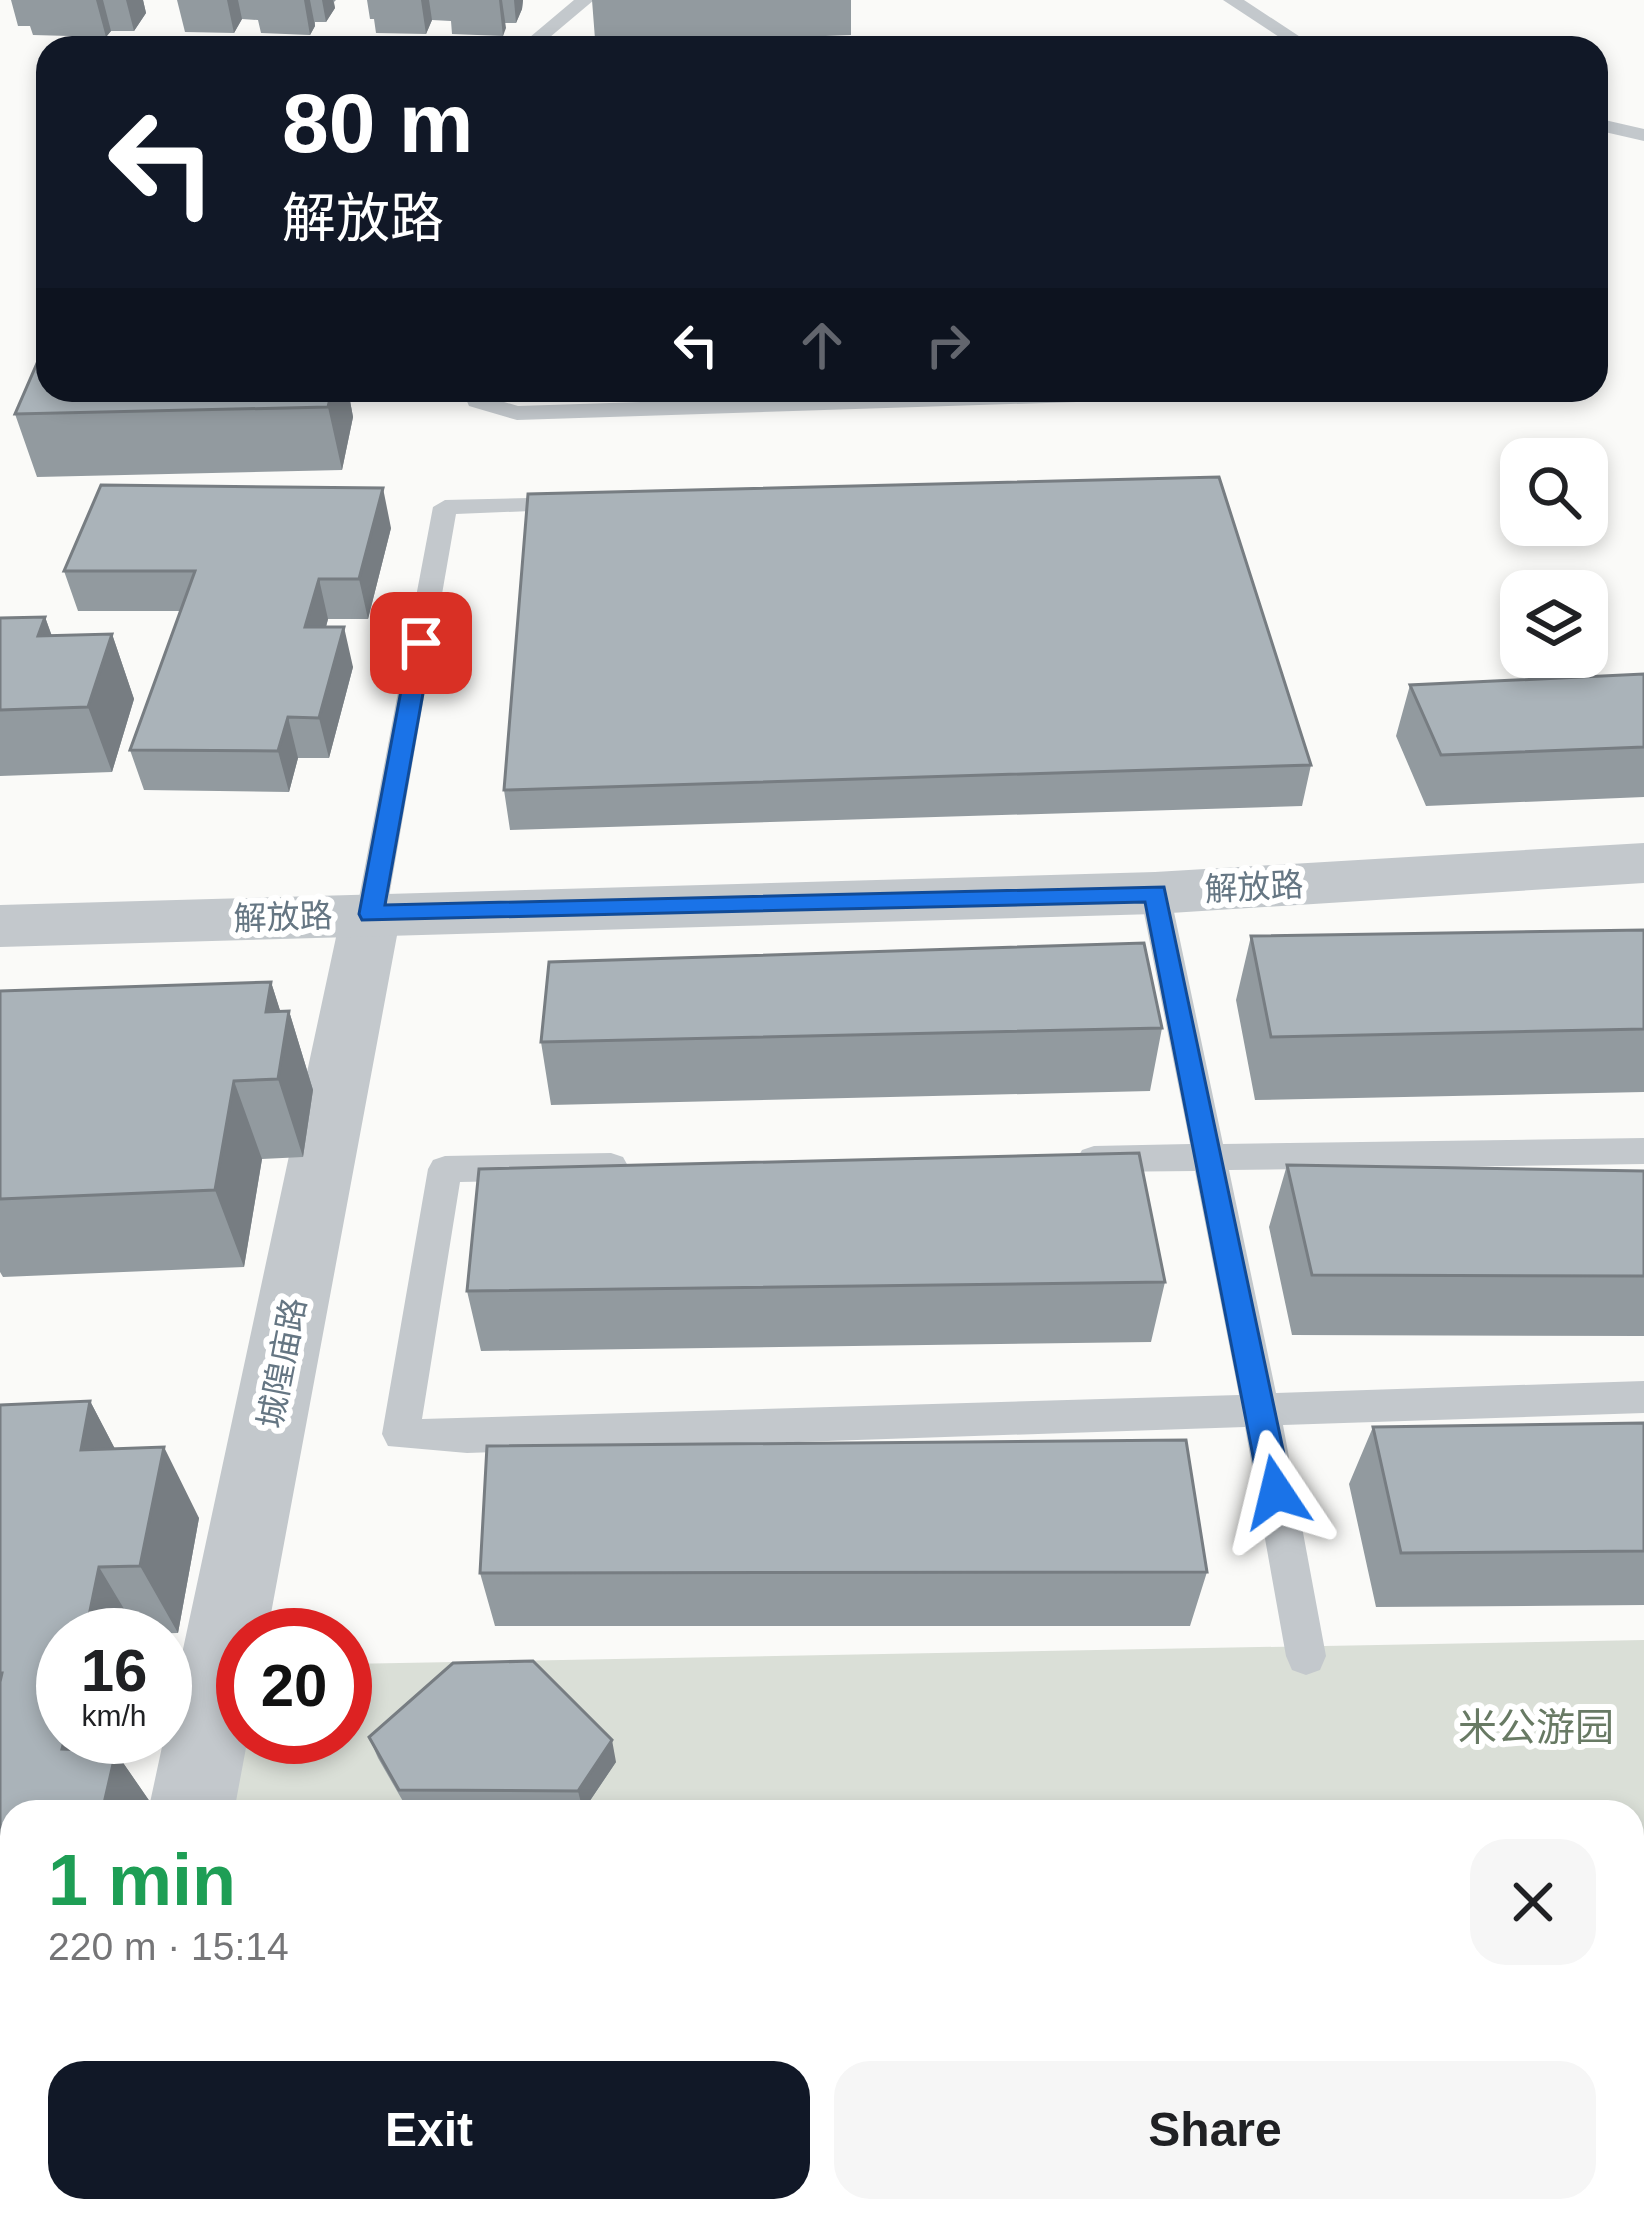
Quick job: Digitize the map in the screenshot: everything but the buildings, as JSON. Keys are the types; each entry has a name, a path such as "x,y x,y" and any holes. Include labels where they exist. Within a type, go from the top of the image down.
{"street":[{"name":"解放路","path":"0,926 1155,893 1644,863"},
{"name":"城隍庙路","path":"193,1800 371,914"}],"lane":[{"path":"541,36 585,0"},
{"path":"1232,0 1289,36"},
{"path":"1608,127 1644,135"},
{"path":"480,402 517,413 858,402"},
{"path":"371,914 446,507 588,504"},
{"path":"1155,893 1261,1410 1306,1656"},
{"path":"1067,1160 1644,1151"},
{"path":"637,1166 445,1169 401,1434 467,1437 1644,1397"}],"green space":[{"name":"米公游园","path":"1644,1640 1644,1800 199,1800 224,1764 372,1764 372,1664"}],"route":[{"path":"421,643 371,914 1155,893 1276,1492"}]}
